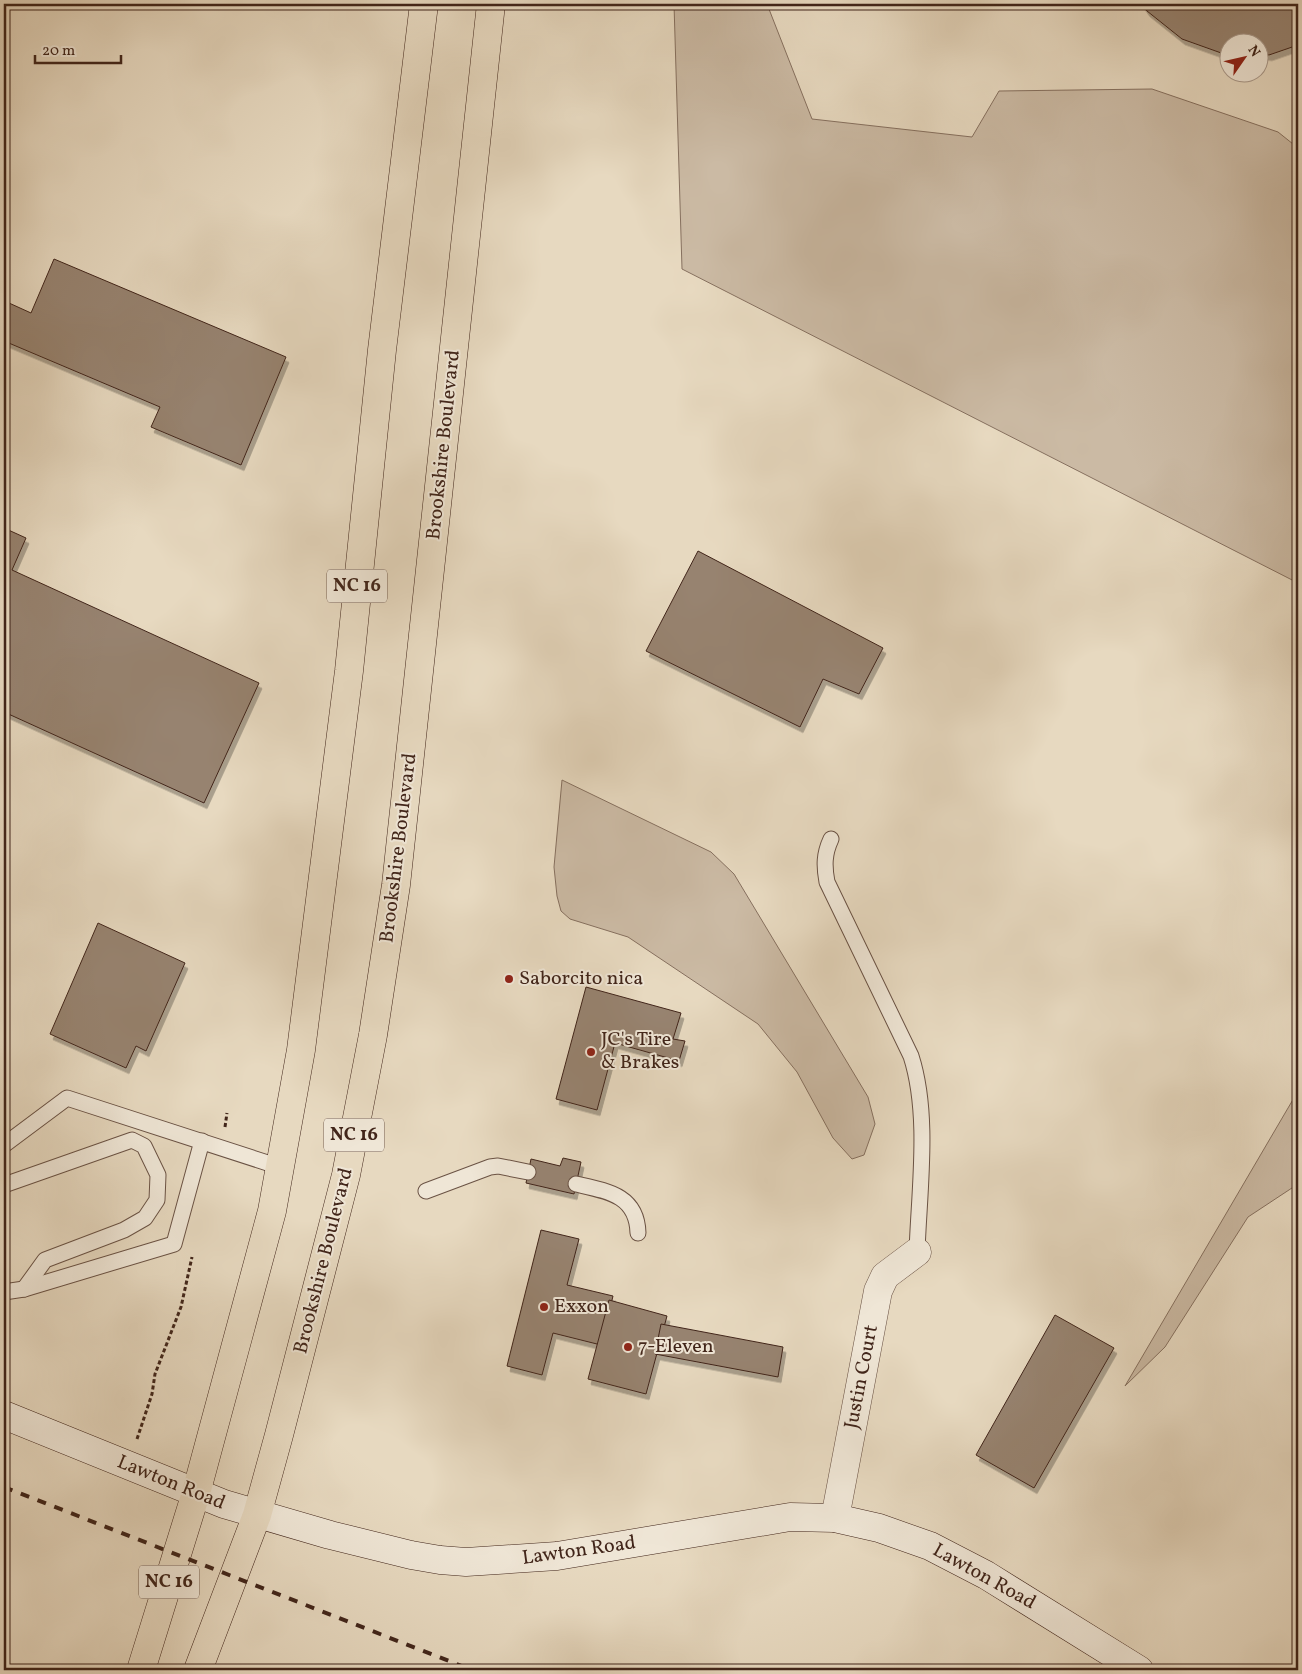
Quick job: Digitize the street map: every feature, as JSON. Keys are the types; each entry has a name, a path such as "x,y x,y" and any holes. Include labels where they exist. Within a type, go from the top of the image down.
{"highway":[{"name":"NC 16","path":"141,1670 196,1493 272,1211 301,1050 348,680 382,350 424,4"},
{"name":"Brookshire Boulevard","path":"198,1670 257,1515 314,1303 346,1174 382,979 399,865 492,4"}],"street":[{"name":"Justin Court","path":"835,1518 878,1291 885,1276 917,1252"},
{"name":"Lawton Road","path":"4,1415 196,1493 257,1515 411,1555 466,1562 557,1556 790,1517 835,1518 879,1528 919,1542 986,1575 1139,1670"}],"lane":[{"path":"831,839 826,849 824,867 827,882 911,1056 916,1073 921,1124 917,1252"},
{"path":"4,1145 67,1098 280,1166"},
{"path":"4,1185 132,1140 144,1146 158,1175 157,1200 145,1218 124,1230 45,1260 24,1289"},
{"path":"4,1292 24,1289 174,1244 202,1142"},
{"path":"426,1190 490,1167 528,1172"},
{"path":"576,1184 606,1191 622,1199 636,1216 638,1233"}],"path":[{"path":"221,1147 227,1113"},
{"path":"129,1466 152,1394 155,1374 181,1307 194,1251"}],"shaded area":[{"path":"674,4 767,4 812,119 972,137 999,91 1152,89 1278,132 1298,148 1298,583 682,269"},
{"path":"562,780 711,852 734,874 868,1097 875,1124 864,1155 852,1159 833,1138 797,1072 758,1024 628,937 570,919 561,911 557,896 554,867"},
{"path":"1298,1091 1298,1184 1248,1217 1165,1347 1125,1386"}],"building":[{"path":"1142,4 1298,4 1298,45 1270,55 1270,32 1220,32 1220,53 1182,39 1147,11"},
{"path":"54,259 286,357 241,465 151,427 160,407 4,341 4,315 9,303 31,313"},
{"path":"4,528 26,538 12,570 259,683 204,803 4,712"},
{"path":"698,551 883,648 859,694 823,679 800,727 646,651"},
{"path":"98,923 185,963 146,1051 136,1046 126,1068 50,1034"},
{"name":"JC's Tire & Brakes","path":"586,987 681,1013 673,1039 685,1041 679,1061 615,1043 597,1110 556,1099"},
{"path":"563,1158 581,1162 574,1194 526,1183 531,1159 560,1166"},
{"path":"541,1230 579,1239 567,1285 613,1296 601,1345 553,1333 542,1375 507,1366"},
{"name":"7-Eleven","path":"609,1300 667,1316 646,1394 588,1379"},
{"path":"1055,1315 1114,1348 1034,1488 976,1455"},
{"path":"661,1324 783,1347 778,1377 655,1354"}],"railway":[{"path":"4,1487 472,1670"}],"place":[{"name":"Saborcito nica","path":"509,979"},
{"name":"JC's Tire & Brakes","path":"591,1052"},
{"name":"Exxon","path":"544,1307"},
{"name":"7-Eleven","path":"628,1347"}]}
